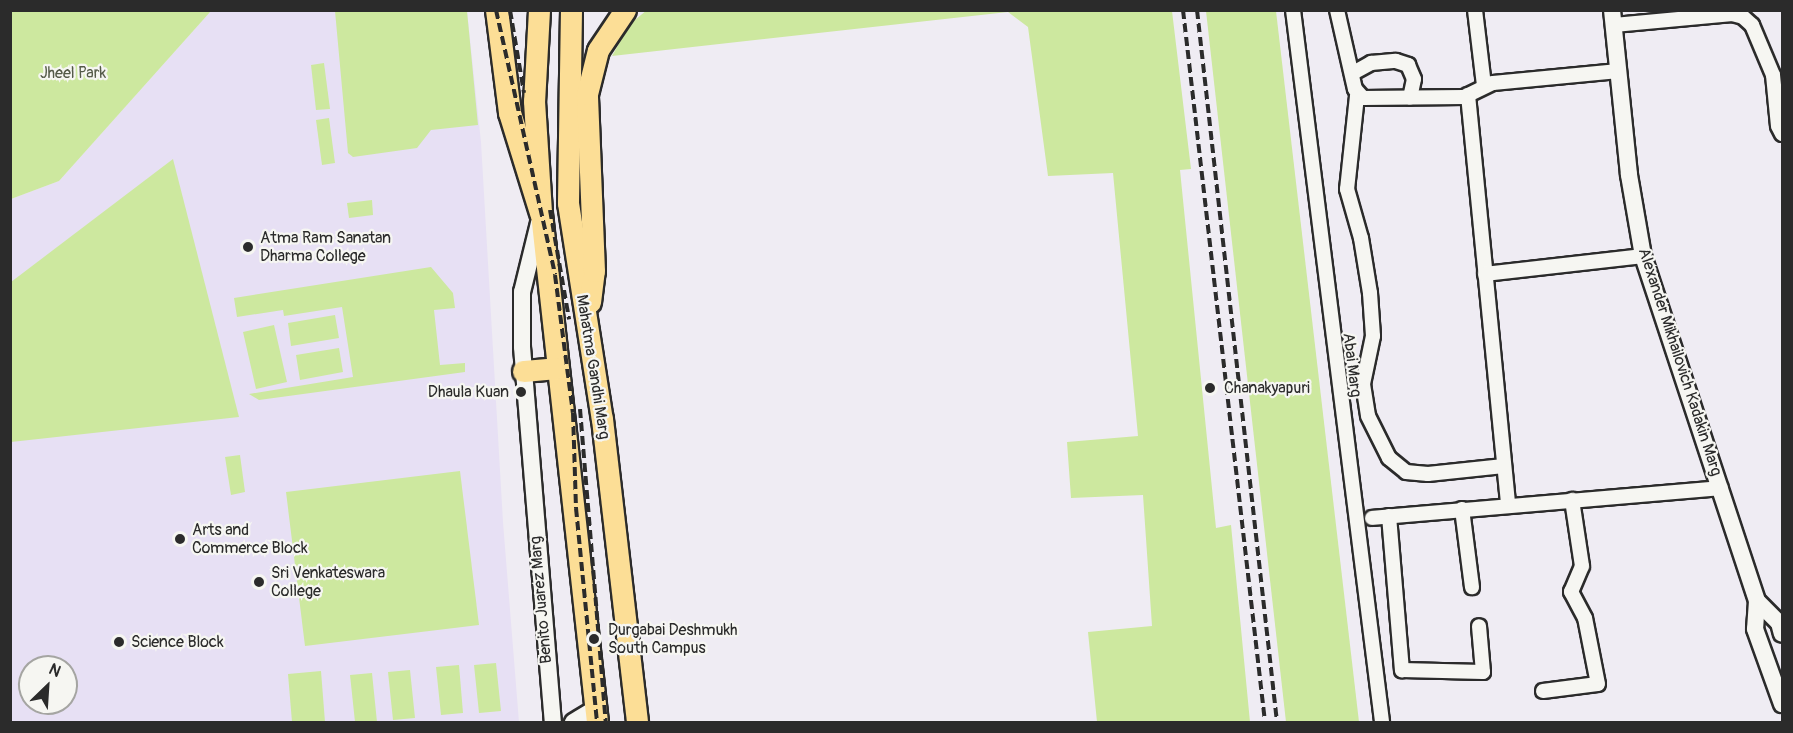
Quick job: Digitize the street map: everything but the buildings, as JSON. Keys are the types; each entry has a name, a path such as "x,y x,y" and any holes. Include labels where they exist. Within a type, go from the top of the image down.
{"highway":[{"path":"497,10 510,113 541,213"}],"main road":[{"name":"Mahatma Gandhi Marg","path":"539,10 534,101 541,213 596,715"},
{"name":"Mahatma Gandhi Marg","path":"570,10 568,203 587,327 637,723"},
{"path":"587,327 594,271 588,85 602,42 626,10"},
{"path":"523,371 557,368"}],"street":[{"name":"Abai Marg","path":"1293,10 1382,723"},
{"path":"1337,10 1357,96 1347,189 1361,238 1371,304 1373,336 1363,384 1368,416 1389,458 1406,472 1428,474 1504,466"},
{"path":"1475,10 1484,86"},
{"path":"1613,18 1732,14 1743,17 1752,25 1773,75 1778,126 1782,134"},
{"name":"Alexander Mikhailovich Kadakin Marg","path":"1613,18 1643,256 1721,488 1756,601"},
{"path":"1353,73 1371,63 1396,61 1408,65 1414,79 1410,98"},
{"path":"1357,96 1410,98 1468,95 1484,86 1618,71"},
{"path":"1468,95 1508,505"},
{"name":"Benito Juarez Marg","path":"541,213 522,292 523,371 553,723"},
{"path":"1485,274 1643,256"},
{"path":"1372,518 1721,488"},
{"path":"1543,691 1598,684 1585,618 1571,592 1582,566 1572,500"},
{"path":"1462,509 1472,587"},
{"path":"1389,516 1401,670 1483,672 1479,626"},
{"path":"1756,601 1779,623 1782,633"},
{"path":"1756,601 1755,629 1782,704"},
{"path":"573,723 596,715"}],"shaded area":[{"path":"211,11 467,11 481,142 503,522 519,722 11,722 11,199 59,181"}],"green space":[{"name":"Jheel Park","path":"11,10 211,11 59,181 11,199"},
{"path":"647,10 1172,11 1191,169 1180,170 1216,528 1231,525 1250,722 1097,722 1088,632 1152,626 1143,495 1071,498 1067,442 1138,436 1113,173 1048,176 1028,27 1008,12 612,56 630,24"},
{"path":"335,11 467,11 478,125 431,130 417,148 353,157 348,153"},
{"path":"1206,11 1276,11 1359,722 1286,722"},
{"path":"324,63 330,109 316,110 311,65"},
{"path":"329,118 335,163 322,165 316,120"},
{"path":"173,159 239,417 11,442 11,282"},
{"path":"372,200 373,215 349,218 347,203"},
{"path":"431,267 453,293 455,308 434,310 440,365 465,363 465,372 259,400 249,394 353,377 342,307 284,316 283,310 237,317 234,298"},
{"path":"335,315 339,338 291,346 288,323"},
{"path":"274,325 287,382 256,389 243,332"},
{"path":"339,348 343,372 300,380 296,355"},
{"path":"240,455 245,492 231,495 225,457"},
{"path":"460,471 479,625 305,646 286,492"},
{"path":"496,663 501,711 479,713 474,665"},
{"path":"459,665 463,713 441,715 436,667"},
{"path":"410,670 415,718 393,720 388,672"},
{"path":"321,671 325,722 292,722 288,674"},
{"path":"372,673 377,722 355,722 350,675"}],"railway":[{"path":"496,10 555,275 573,413 576,508 597,722"},
{"path":"510,10 524,93"},
{"path":"1183,10 1265,722"},
{"path":"1197,10 1277,722"},
{"path":"550,210 569,319"},
{"path":"580,409 606,722"}],"place":[{"name":"Atma Ram Sanatan Dharma College","path":"248,247"},
{"name":"Chanakyapuri","path":"1210,388"},
{"name":"Dhaula Kuan","path":"521,392"},
{"name":"Arts and Commerce Block","path":"180,539"},
{"name":"Sri Venkateswara College","path":"259,582"},
{"name":"Durgabai Deshmukh South Campus","path":"594,639"},
{"name":"Science Block","path":"119,642"}]}
